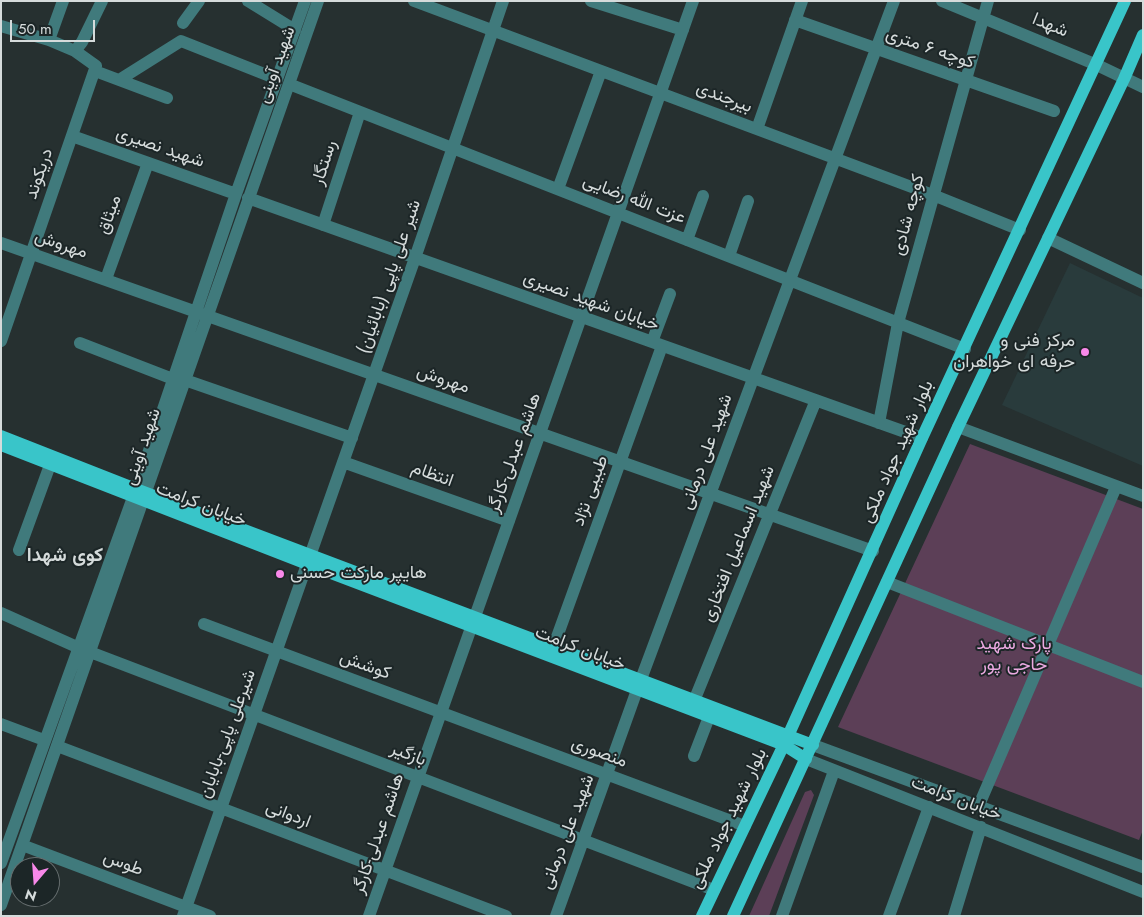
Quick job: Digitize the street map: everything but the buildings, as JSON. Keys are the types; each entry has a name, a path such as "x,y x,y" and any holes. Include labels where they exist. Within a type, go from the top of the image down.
{"main road":[{"name":"بلوار شهید جواد ملکی","path":"702,916 786,740 873,551 922,438 1097,65 1125,1"},
{"path":"733,916 958,427 1124,79 1143,35"},
{"name":"خیابان کرامت","path":"1,436 139,495 639,686 694,701 786,740 806,759"},
{"name":"خیابان کرامت","path":"1,446 50,465 139,495"},
{"name":"خیابان کرامت","path":"473,622 553,648 709,717 786,740 812,745"}],"street":[{"path":"49,40 63,1"},
{"path":"75,51 82,42 102,1"},
{"path":"182,23 199,1"},
{"path":"248,1 295,30"},
{"name":"شهید آوینی","path":"283,81 295,30 305,1"},
{"name":"شهید آوینی","path":"1,905 90,652 139,495 242,196 283,81 318,1"},
{"name":"بیرجندی","path":"414,1 835,158 1020,230"},
{"name":"شیر علی پاپی (بابائیان)","path":"309,560 503,1"},
{"path":"592,1 683,30"},
{"name":"هاشم عبدلی-کارگر","path":"369,916 694,1"},
{"path":"757,129 802,1"},
{"name":"شهید علی درمانی","path":"556,916 582,840 608,775 639,686 894,1"},
{"name":"شهدا","path":"942,1 1097,65 1143,87"},
{"name":"کوچه شادی","path":"879,423 898,322 932,195 988,1"},
{"name":"کوچه ۶ متری","path":"795,20 1054,111"},
{"path":"1,26 49,40 75,51 96,66 94,73 120,80 166,98"},
{"name":"عزت الله رضایی","path":"120,80 181,41 965,349"},
{"path":"558,189 601,71"},
{"name":"دریکوند","path":"1,340 94,73"},
{"name":"رستگار","path":"323,225 360,112"},
{"name":"شهید نصیری","path":"72,136 242,196"},
{"name":"میثاق","path":"106,279 148,163"},
{"name":"خیابان شهید نصیری","path":"242,196 922,438"},
{"path":"687,240 702,196"},
{"path":"729,256 748,201"},
{"path":"1048,238 1143,283"},
{"name":"مهروش","path":"1,243 873,551"},
{"name":"طبیبی نژاد","path":"553,648 620,461 657,344 670,294"},
{"path":"80,343 352,438"},
{"name":"شهید اسماعیل افتخاری","path":"694,701 816,400"},
{"path":"958,427 1143,496"},
{"name":"انتظام","path":"343,462 509,521"},
{"path":"19,550 50,465"},
{"path":"979,805 1046,644 1116,486"},
{"name":"شهید آوینی","path":"1,864 6,832 44,740 77,646 139,495"},
{"name":"شیرعلی پاپی-بابایان","path":"184,911 309,560"},
{"path":"887,582 1143,682"},
{"path":"1,613 77,646"},
{"name":"کوشش","path":"204,624 441,713"},
{"name":"بازگیر","path":"90,652 714,890"},
{"name":"منصوری","path":"441,713 745,826"},
{"path":"694,756 709,717"},
{"path":"1,724 44,740"},
{"name":"خیابان کرامت","path":"812,745 1143,867"},
{"name":"اردوانی","path":"57,746 506,916"},
{"name":"خیابان کرامت","path":"806,759 1143,892"},
{"path":"782,916 834,771"},
{"path":"889,916 929,806"},
{"path":"954,916 981,827"},
{"name":"طوس","path":"22,845 184,911 210,916"}],"shaded area":[{"name":"مرکز فنی و حرفه ای خواهران","path":"1070,263 1143,298 1143,466 1002,405"}],"green space":[{"name":"پارک شهید حاجی پور","path":"970,444 1143,509 1143,830 1139,840 838,727"},
{"path":"811,790 814,795 769,916 749,916 805,792"}],"place":[{"name":"مرکز فنی و حرفه ای خواهران","path":"1085,352"},
{"name":"هایپر مارکت حسنی","path":"280,574"}],"district":[{"name":"کوی شهدا","path":"65,556"}]}
